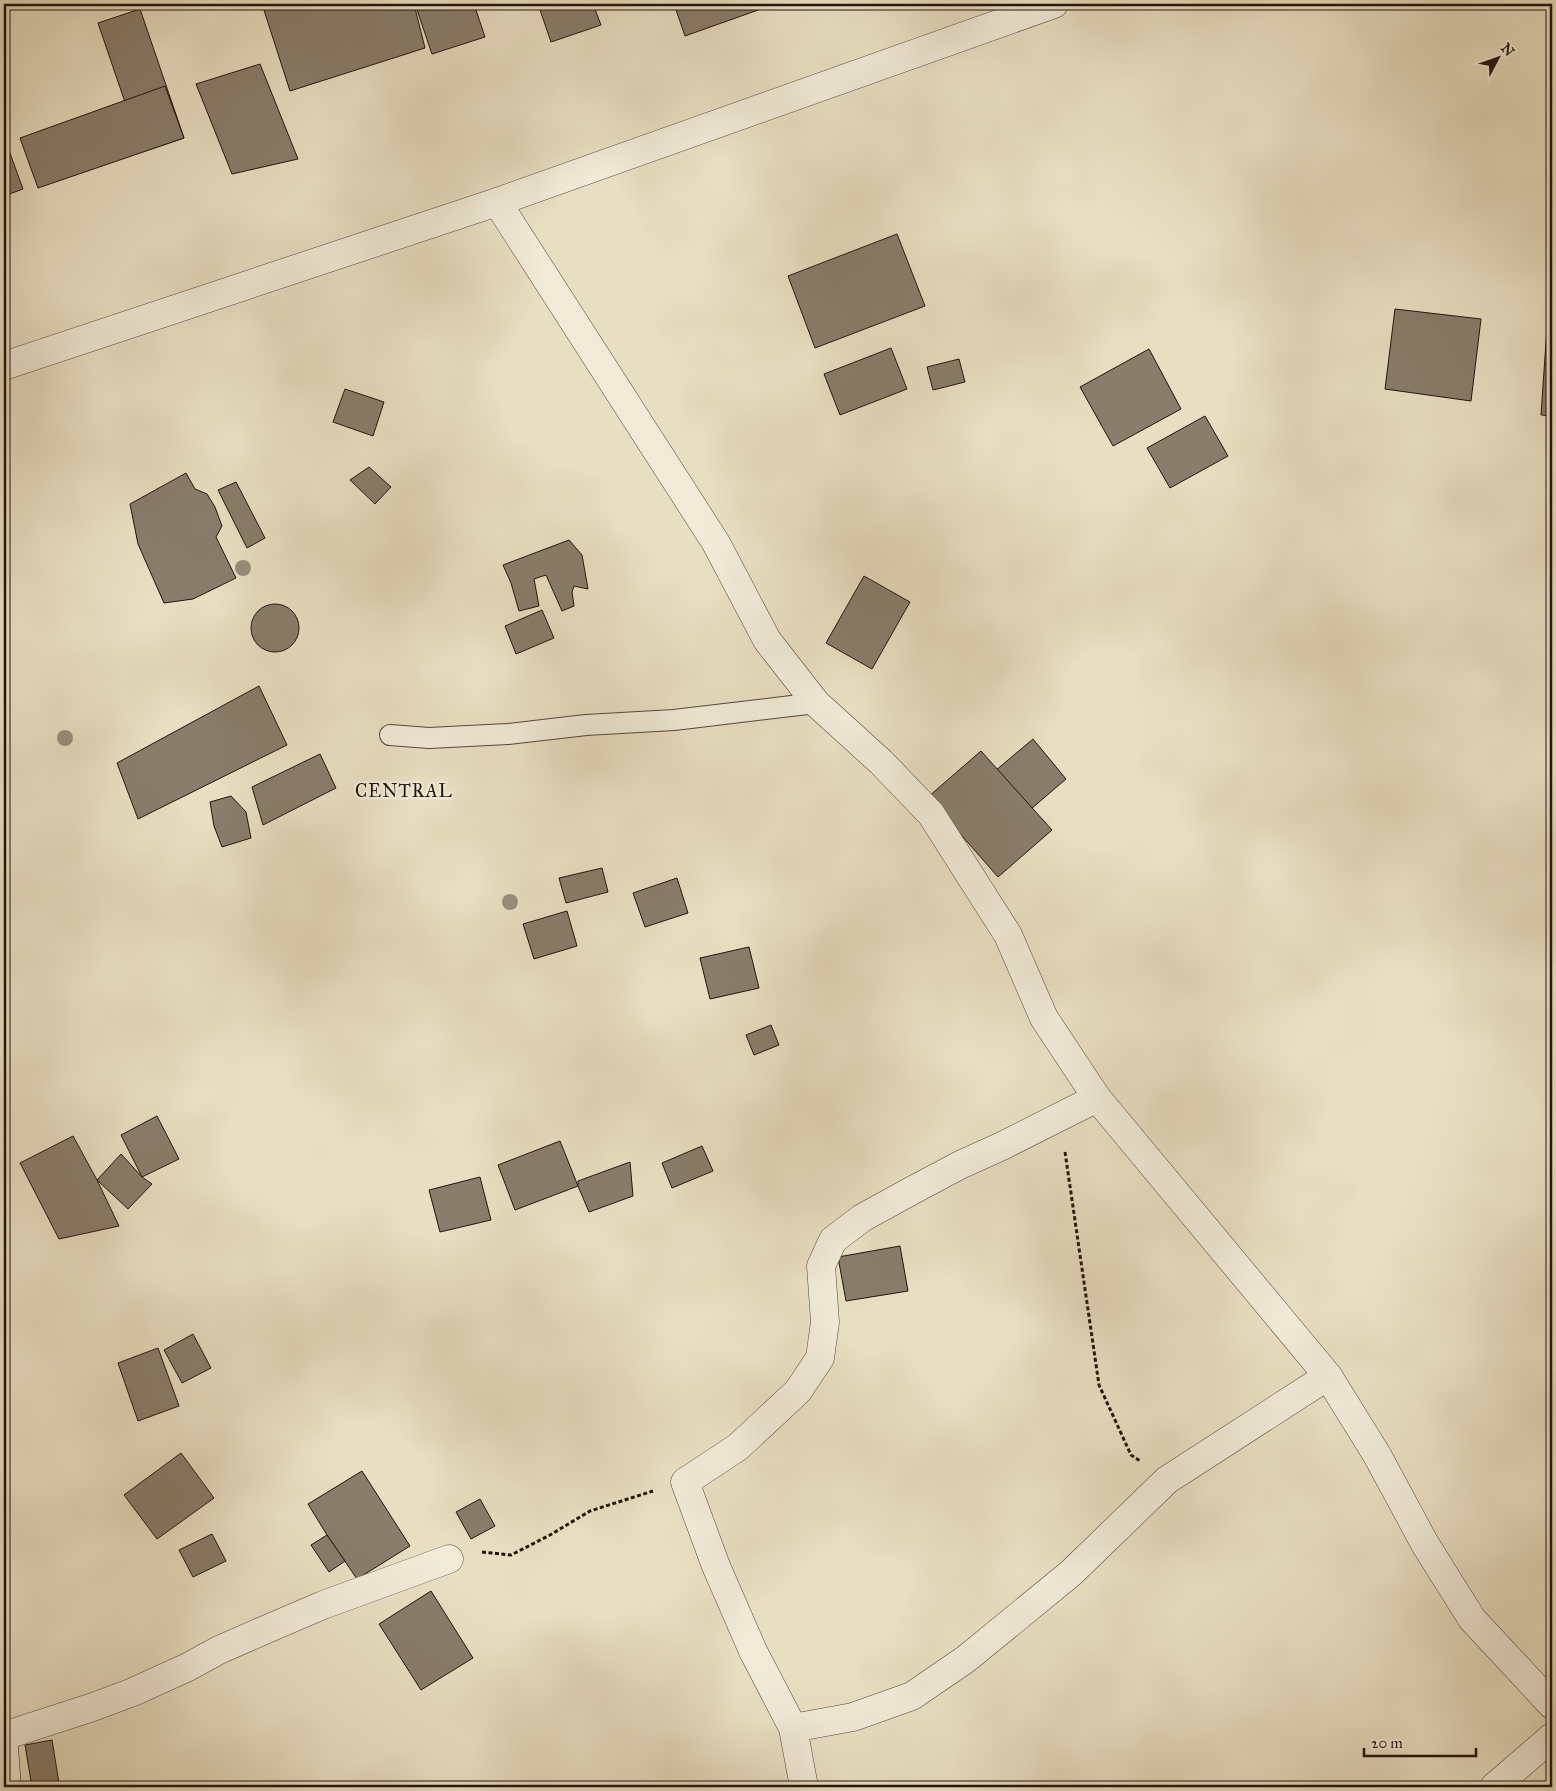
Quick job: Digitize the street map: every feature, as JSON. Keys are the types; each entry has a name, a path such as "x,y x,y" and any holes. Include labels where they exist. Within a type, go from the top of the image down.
{"street":[{"path":"4,366 497,202 1054,4"},
{"path":"497,202 716,543 768,640 816,703 881,762 931,814 1008,936 1044,1018 1097,1098 1328,1376 1377,1455 1425,1544 1472,1619 1552,1705"},
{"path":"804,1787 793,1728 746,1634 716,1566 685,1482 738,1447 798,1391 820,1358 825,1322 821,1266 833,1240 862,1218 913,1190 1097,1098"},
{"path":"793,1728 853,1717 912,1696 966,1659 1071,1572 1167,1480 1328,1376"},
{"path":"4,1736 133,1692 275,1626 449,1559"},
{"path":"1494,1787 1552,1737"},
{"path":"4,1747 7,1787"}],"lane":[{"path":"390,735 429,738 499,734 586,725 674,720 816,703"}],"path":[{"path":"1060,1117 1099,1385 1131,1455 1167,1480"},
{"path":"449,1559 484,1551 511,1555 550,1535 590,1511 685,1482"}],"building":[{"path":"262,4 414,4 425,48 290,91"},
{"path":"415,4 474,4 485,37 432,54"},
{"path":"538,4 593,4 601,25 551,42"},
{"path":"674,4 775,4 685,36"},
{"path":"140,9 184,138 142,152 98,23"},
{"path":"260,64 298,159 232,174 196,84"},
{"path":"165,86 184,138 38,188 20,138"},
{"path":"7,145 23,189 4,196 4,146"},
{"path":"897,234 925,306 815,348 788,276"},
{"path":"1395,309 1481,319 1471,401 1385,389"},
{"path":"1547,327 1552,328 1552,416 1541,415"},
{"path":"891,348 907,389 840,415 824,374"},
{"path":"1149,349 1181,409 1113,446 1080,387"},
{"path":"959,359 965,382 933,390 927,367"},
{"path":"345,389 384,402 373,436 333,422"},
{"path":"1205,416 1228,456 1170,488 1147,448"},
{"path":"369,467 391,487 375,504 350,480"},
{"path":"186,473 195,489 207,494 215,507 222,526 216,537 236,578 193,599 164,603 138,544 130,504"},
{"path":"236,482 265,538 247,548 218,490"},
{"path":"569,540 582,555 588,589 574,586 572,592 574,606 562,611 546,575 534,579 539,606 519,611 511,583 503,565"},
{"path":"864,576 910,602 872,669 826,643"},
{"path":"275,604 284,606 292,611 297,619 299,628 297,637 292,645 284,650 275,652 266,650 258,645 253,637 251,628 253,619 258,611 266,606"},
{"path":"542,610 554,638 516,654 505,626"},
{"path":"259,686 287,745 138,819 117,763"},
{"path":"1033,739 1066,779 1010,827 976,787"},
{"path":"981,751 1052,830 998,877 928,797"},
{"path":"320,754 336,788 263,825 252,787"},
{"path":"231,796 246,812 251,838 222,847 214,826 210,802"},
{"path":"602,868 608,892 566,903 559,878"},
{"path":"677,878 688,913 645,927 633,893"},
{"path":"567,911 577,946 534,959 523,924"},
{"path":"749,947 759,988 710,999 700,958"},
{"path":"771,1025 779,1045 754,1055 746,1035"},
{"path":"157,1116 179,1159 142,1177 121,1135"},
{"path":"73,1136 119,1226 59,1239 20,1163"},
{"path":"560,1141 578,1186 515,1210 498,1165"},
{"path":"702,1146 713,1171 672,1188 662,1163"},
{"path":"121,1154 142,1177 152,1184 128,1209 97,1180"},
{"path":"630,1162 633,1196 589,1212 578,1186 578,1181"},
{"path":"480,1177 491,1220 440,1232 429,1190"},
{"path":"900,1246 908,1291 846,1301 838,1257"},
{"path":"193,1334 211,1368 182,1383 164,1350"},
{"path":"158,1348 179,1406 138,1421 118,1363"},
{"path":"181,1453 214,1498 157,1539 124,1495"},
{"path":"362,1471 410,1546 357,1579 308,1504"},
{"path":"480,1499 495,1526 471,1539 456,1512"},
{"path":"212,1534 226,1561 193,1577 179,1550"},
{"path":"327,1535 345,1561 329,1572 311,1545"},
{"path":"431,1591 473,1658 421,1690 379,1624"},
{"path":"52,1740 59,1783 32,1787 25,1745"}],"district":[{"name":"CENTRAL","path":"404,791"}]}
